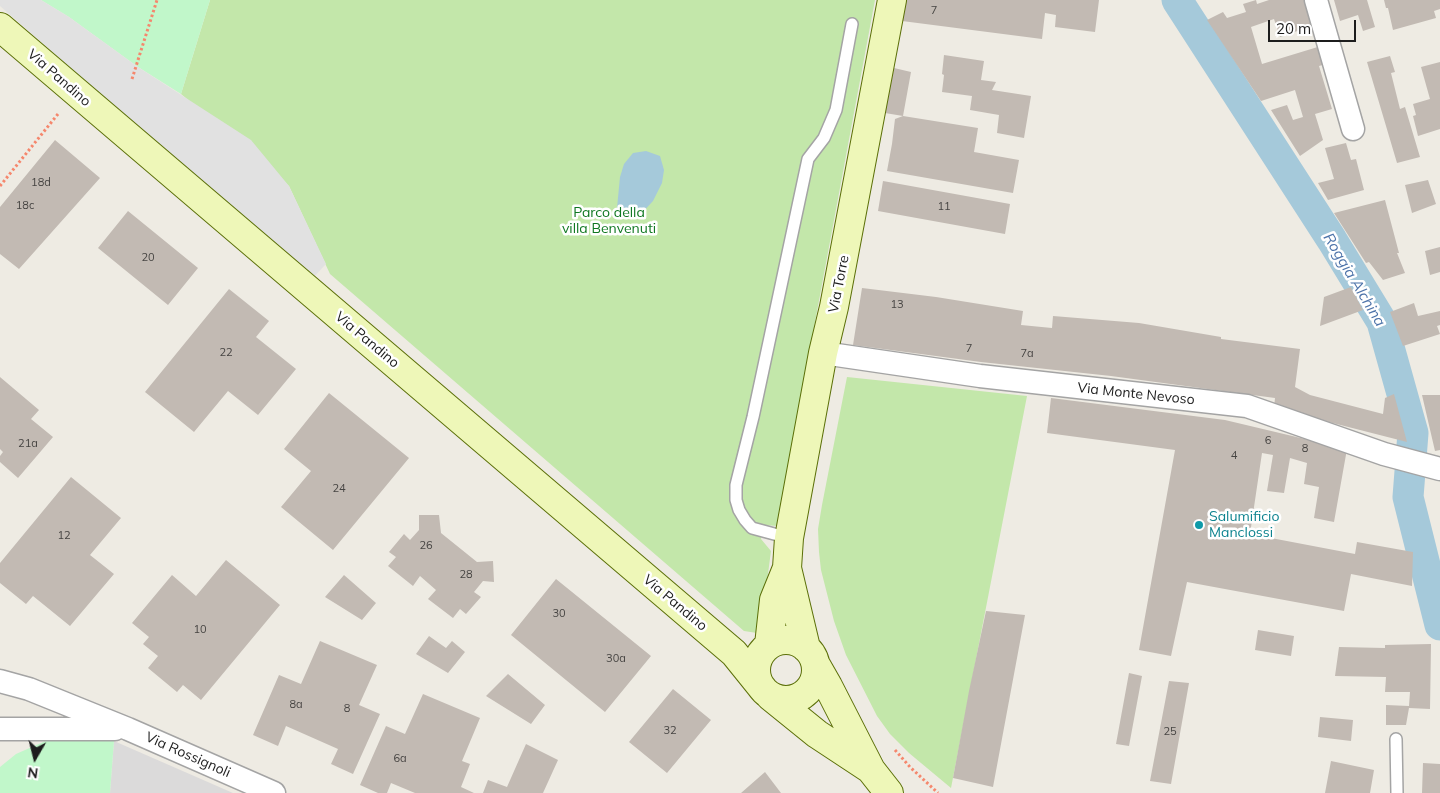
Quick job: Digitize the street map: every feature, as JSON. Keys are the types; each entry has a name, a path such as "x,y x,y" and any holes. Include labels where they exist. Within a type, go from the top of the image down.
{"street":[{"name":"Via Torre","path":"766,648 774,600 787,568 789,538 823,353 834,308 892,0"},
{"path":"1316,0 1353,129"},
{"name":"Via Pandino","path":"0,27 734,653 767,692 817,734 871,770"},
{"name":"Via Monte Nevoso","path":"823,353 980,376 1247,406 1384,454 1438,468"},
{"name":"Via Torre","path":"787,568 811,656"},
{"path":"734,653 766,648 778,641 798,642 811,656 816,675 813,684 807,692 789,700 780,699 767,692 758,680 756,671 758,661 766,648"},
{"name":"Via Pandino","path":"811,656 871,770 889,793"},
{"name":"Via Rossignoli","path":"0,681 29,690 128,729 274,793"},
{"name":"Via Rossignoli","path":"0,745 39,728"},
{"name":"Via Rossignoli","path":"0,729 128,729"}],"lane":[{"path":"789,538 752,528 739,510 736,500 736,485 759,388 808,159 824,138 836,110 852,24"},
{"path":"1396,739 1397,793"}],"path":[{"path":"132,79 157,0"},
{"path":"0,186 58,114"},
{"path":"891,746 938,793"}],"shaded area":[{"path":"0,0 41,0 69,17 138,67 251,140 289,186 326,264 312,279 0,6"},
{"path":"114,741 233,793 110,793"}],"green space":[{"path":"41,0 210,0 181,94 138,67 69,17"},
{"name":"Parco della villa Benvenuti","path":"210,0 875,0 777,526 764,525 761,539 771,551 761,627 757,633 744,631 330,274 289,186 181,94"},
{"path":"847,377 1027,396 951,788 909,753 890,734 877,716 846,655 834,621 821,570 818,529"},
{"path":"90,738 114,741 110,793 0,793 0,767 16,754 50,739"}],"water":[{"path":"646,151 660,156 664,170 662,183 653,201 635,219 629,219 621,215 617,208 620,177 624,164 633,153"}],"building":[{"path":"905,0 1099,0 1095,32 1055,27 1056,15 1045,13 1042,39 902,21"},
{"path":"1256,0 1257,4 1269,0 1306,0 1316,30 1307,33 1306,28 1280,37 1274,19 1251,27 1262,64 1321,46 1326,64 1319,66 1332,109 1315,114 1323,140 1300,156 1271,110 1287,105 1293,120 1303,117 1295,90 1261,101 1207,20 1223,12 1227,18 1246,12 1243,4"},
{"path":"1334,0 1367,0 1375,27 1363,31 1358,15 1340,21"},
{"path":"1384,0 1440,0 1440,9 1434,11 1436,18 1393,30 1388,8 1386,8"},
{"path":"944,55 984,61 981,80 996,82 992,90 1031,96 1024,138 997,133 999,115 970,110 972,96 942,92"},
{"path":"1390,56 1395,72 1391,73 1400,109 1405,107 1420,157 1397,163 1367,62"},
{"path":"1440,62 1440,129 1418,136 1413,116 1416,115 1413,104 1430,99 1421,67"},
{"path":"894,68 911,72 903,116 885,113"},
{"path":"903,116 978,128 974,152 1019,160 1013,193 887,171 895,119"},
{"path":"55,140 100,178 19,269 0,254 0,207"},
{"path":"1346,143 1351,160 1356,159 1364,190 1328,200 1318,183 1334,179 1325,148"},
{"path":"1428,180 1436,204 1412,213 1405,185"},
{"path":"883,181 1010,204 1005,234 878,211"},
{"path":"1385,200 1399,253 1397,253 1405,273 1383,280 1369,262 1366,263 1334,213"},
{"path":"128,211 198,268 168,305 98,248"},
{"path":"1440,247 1440,272 1430,275 1425,251"},
{"path":"1351,287 1363,310 1320,326 1324,297"},
{"path":"862,288 936,297 1023,311 1021,325 1052,328 1053,316 1139,323 1221,337 1221,339 1300,349 1295,387 1310,395 1383,414 1385,398 1394,394 1407,442 1274,408 1275,398 853,345"},
{"path":"229,289 269,321 256,337 296,369 258,415 228,391 194,432 145,392"},
{"path":"1414,303 1418,316 1440,311 1440,325 1437,326 1440,334 1403,346 1390,312"},
{"path":"0,377 39,410 31,419 53,437 18,478 0,462 0,456 3,452 0,449"},
{"path":"329,393 409,458 333,550 281,507 311,471 284,449"},
{"path":"1422,395 1440,395 1440,450 1435,451"},
{"path":"1051,398 1225,420 1347,449 1334,522 1314,518 1319,487 1304,484 1307,463 1290,458 1284,493 1267,491 1273,455 1262,453 1250,534 1355,554 1357,542 1413,552 1412,586 1351,574 1344,611 1187,582 1171,656 1139,650 1175,450 1047,433"},
{"path":"71,477 121,518 90,555 114,574 70,626 33,596 26,604 0,583 0,563"},
{"path":"419,515 439,515 441,533 477,562 493,561 494,582 483,581 474,592 481,597 466,614 460,609 453,618 428,599 436,590 420,576 413,586 388,566 396,557 389,552 404,534 410,540 419,530"},
{"path":"226,560 280,605 201,700 183,685 177,692 148,668 158,656 143,644 149,637 132,623 172,575 196,596"},
{"path":"344,575 376,603 362,620 325,597"},
{"path":"556,579 651,656 605,712 511,635"},
{"path":"986,611 1025,615 993,787 953,778"},
{"path":"1258,630 1294,636 1291,656 1255,650"},
{"path":"429,636 446,648 452,641 465,652 448,673 416,654"},
{"path":"320,641 377,665 359,705 380,714 353,774 331,764 338,749 286,726 278,746 253,735 279,675 301,684"},
{"path":"1431,644 1430,709 1409,708 1406,725 1386,725 1386,705 1409,706 1410,692 1385,692 1386,677 1335,676 1339,647 1385,648 1385,645"},
{"path":"1129,673 1142,676 1129,746 1116,744"},
{"path":"508,674 545,705 531,724 486,696"},
{"path":"1169,681 1189,683 1171,784 1150,781"},
{"path":"673,689 711,720 667,773 629,742"},
{"path":"423,694 480,718 462,761 470,764 461,787 474,793 415,793 391,783 387,793 378,793 360,785 386,726 405,734"},
{"path":"1320,717 1353,720 1351,741 1318,737"},
{"path":"526,744 558,760 543,793 483,793 488,780 507,787"},
{"path":"1331,761 1374,770 1370,793 1325,793"},
{"path":"1423,763 1440,764 1440,793 1422,793"},
{"path":"765,772 781,793 741,793"}],"waterway":[{"name":"Roggia Alchina","path":"1177,0 1332,240 1382,322 1413,433 1408,497 1440,625"}],"place":[{"name":"Salumificio Manclossi","path":"1199,525"}]}
